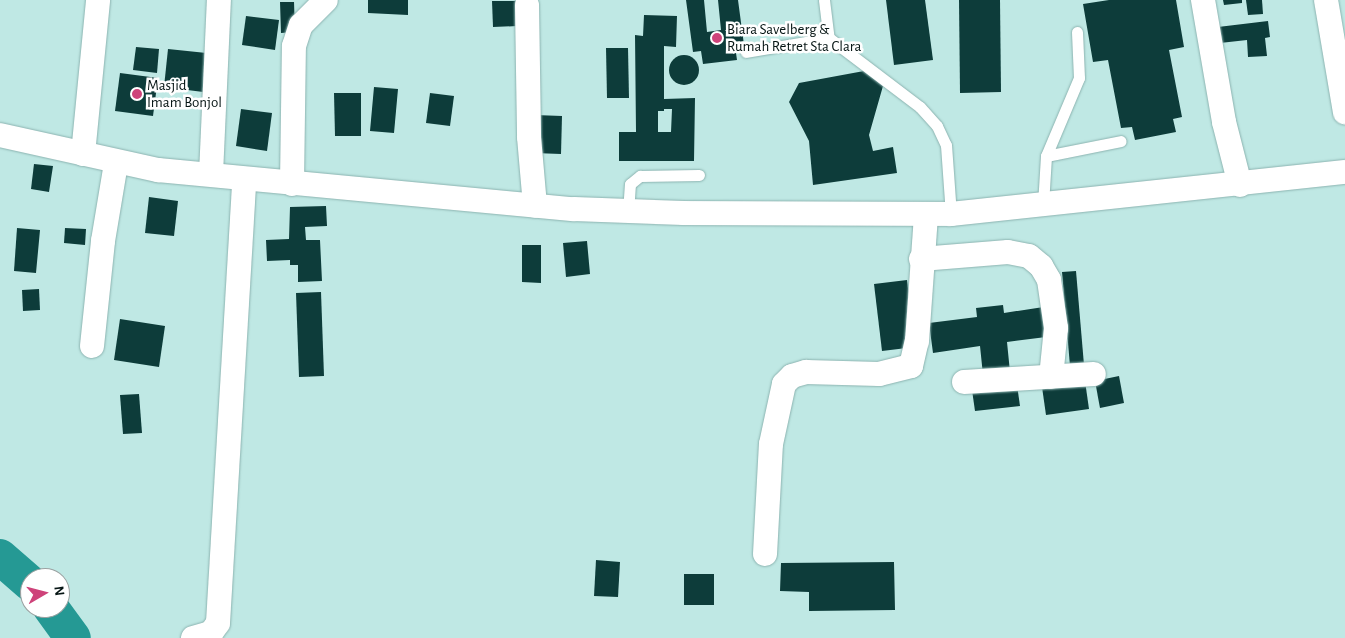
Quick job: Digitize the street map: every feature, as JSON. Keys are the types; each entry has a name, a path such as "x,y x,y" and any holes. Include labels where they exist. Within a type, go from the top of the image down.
{"street":[{"path":"83,154 98,0"},
{"path":"211,174 219,0"},
{"path":"292,184 292,55 301,26 326,0"},
{"path":"1203,0 1224,122 1240,185"},
{"path":"1326,0 1345,112"},
{"path":"527,5 529,137 536,206"},
{"path":"0,135 116,163 158,170 211,174 244,180 536,206 628,212 816,216 951,214 1240,185 1345,172"},
{"path":"92,346 103,241 116,163"},
{"path":"193,638 211,633 218,623 244,180"},
{"path":"765,554 771,444 784,384 792,376 806,372 879,374 910,366 916,342 921,259 926,215"},
{"path":"921,259 1008,252 1029,256 1041,266 1049,280 1056,328 1051,376"},
{"path":"964,382 1094,374"}],"lane":[{"path":"824,0 829,38 920,107 936,126 946,145 951,214"},
{"path":"1043,205 1046,156 1079,78 1077,32"},
{"path":"746,52 829,38"},
{"path":"1046,156 1121,141"},
{"path":"628,212 630,184 640,176 699,175"}],"building":[{"path":"368,0 408,0 408,15 368,13"},
{"name":"Biara Savelberg & Rumah Retret Sta Clara","path":"686,0 704,0 707,32 721,30 718,0 738,0 744,45 735,46 737,60 703,64 701,51 693,52"},
{"name":"Biara Savelberg & Rumah Retret Sta Clara","path":"886,0 925,0 933,60 894,65"},
{"path":"959,0 1000,0 1001,92 960,93"},
{"path":"1109,0 1176,0 1184,47 1169,50 1182,117 1173,119 1176,132 1135,140 1132,127 1121,128 1108,60 1093,62 1083,4"},
{"path":"1223,0 1242,0 1242,3 1224,5"},
{"path":"1246,0 1262,0 1263,14 1248,15"},
{"path":"492,1 516,1 517,26 493,27"},
{"path":"280,2 294,2 295,32 281,33"},
{"path":"644,15 677,16 676,47 664,46 664,99 695,98 694,161 619,161 619,132 636,132 635,35 643,36","holes":["672,109 671,132 658,132 658,111"]},
{"path":"246,16 279,20 275,50 242,45"},
{"path":"1268,21 1270,37 1265,38 1267,56 1248,57 1247,40 1220,43 1218,27"},
{"path":"136,47 159,49 157,73 133,70"},
{"path":"606,48 628,48 629,98 607,98"},
{"path":"168,49 216,54 211,93 164,87"},
{"path":"684,55 695,59 699,70 695,81 684,85 673,81 669,70 673,59"},
{"path":"864,71 883,86 869,135 873,151 893,147 897,173 813,185 809,141 789,102 799,83"},
{"name":"Masjid Imam Bonjol","path":"120,73 158,78 153,116 115,111"},
{"path":"374,87 398,89 394,133 370,131"},
{"path":"334,93 361,93 361,136 335,136"},
{"path":"430,93 454,96 450,126 426,123"},
{"path":"241,109 272,113 267,151 236,146"},
{"path":"535,115 562,116 561,154 534,153"},
{"path":"34,164 53,166 49,192 31,189"},
{"path":"149,197 178,201 174,236 145,233"},
{"path":"326,206 327,226 305,227 306,240 320,240 322,281 298,282 298,265 290,265 290,260 267,261 266,240 289,239 290,207"},
{"path":"17,228 40,230 36,273 14,271"},
{"path":"65,228 86,229 85,245 64,243"},
{"path":"587,241 590,274 566,277 563,243"},
{"path":"522,245 541,245 541,283 522,282"},
{"path":"1076,271 1084,365 1070,366 1062,272"},
{"path":"907,280 915,347 882,351 874,284"},
{"path":"39,289 40,310 23,311 22,290"},
{"path":"321,292 324,376 299,377 296,293"},
{"path":"1003,305 1004,313 1050,306 1054,336 1007,342 1010,372 983,375 980,346 933,353 929,323 977,317 976,308"},
{"path":"120,319 165,326 159,367 114,360"},
{"path":"1119,376 1124,403 1100,408 1095,381"},
{"path":"1085,381 1089,409 1046,415 1042,387"},
{"path":"1017,385 1020,406 975,411 972,390"},
{"path":"139,394 142,433 123,434 120,395"},
{"path":"596,560 620,562 618,597 594,596"},
{"path":"894,562 895,610 809,611 809,592 780,591 781,563"},
{"path":"684,574 714,574 714,605 684,605"}],"waterway":[{"path":"0,557 20,574"},
{"path":"58,618 73,638"}],"place":[{"name":"Biara Savelberg & Rumah Retret Sta Clara","path":"717,38"},
{"name":"Masjid Imam Bonjol","path":"137,94"}]}
